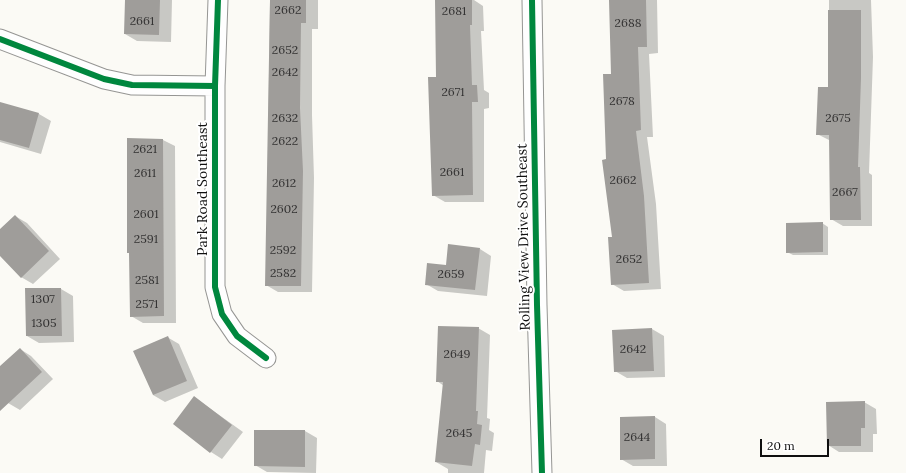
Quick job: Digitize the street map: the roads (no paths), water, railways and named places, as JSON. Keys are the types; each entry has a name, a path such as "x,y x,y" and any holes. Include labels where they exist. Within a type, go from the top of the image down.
{"street":[{"name":"Park Road Southeast","path":"218,0 215,86 215,287 222,314 237,336 266,358"},
{"name":"Rolling View Drive Southeast","path":"532,0 537,305 542,473"},
{"path":"0,39 104,79 132,85 215,86"}]}
